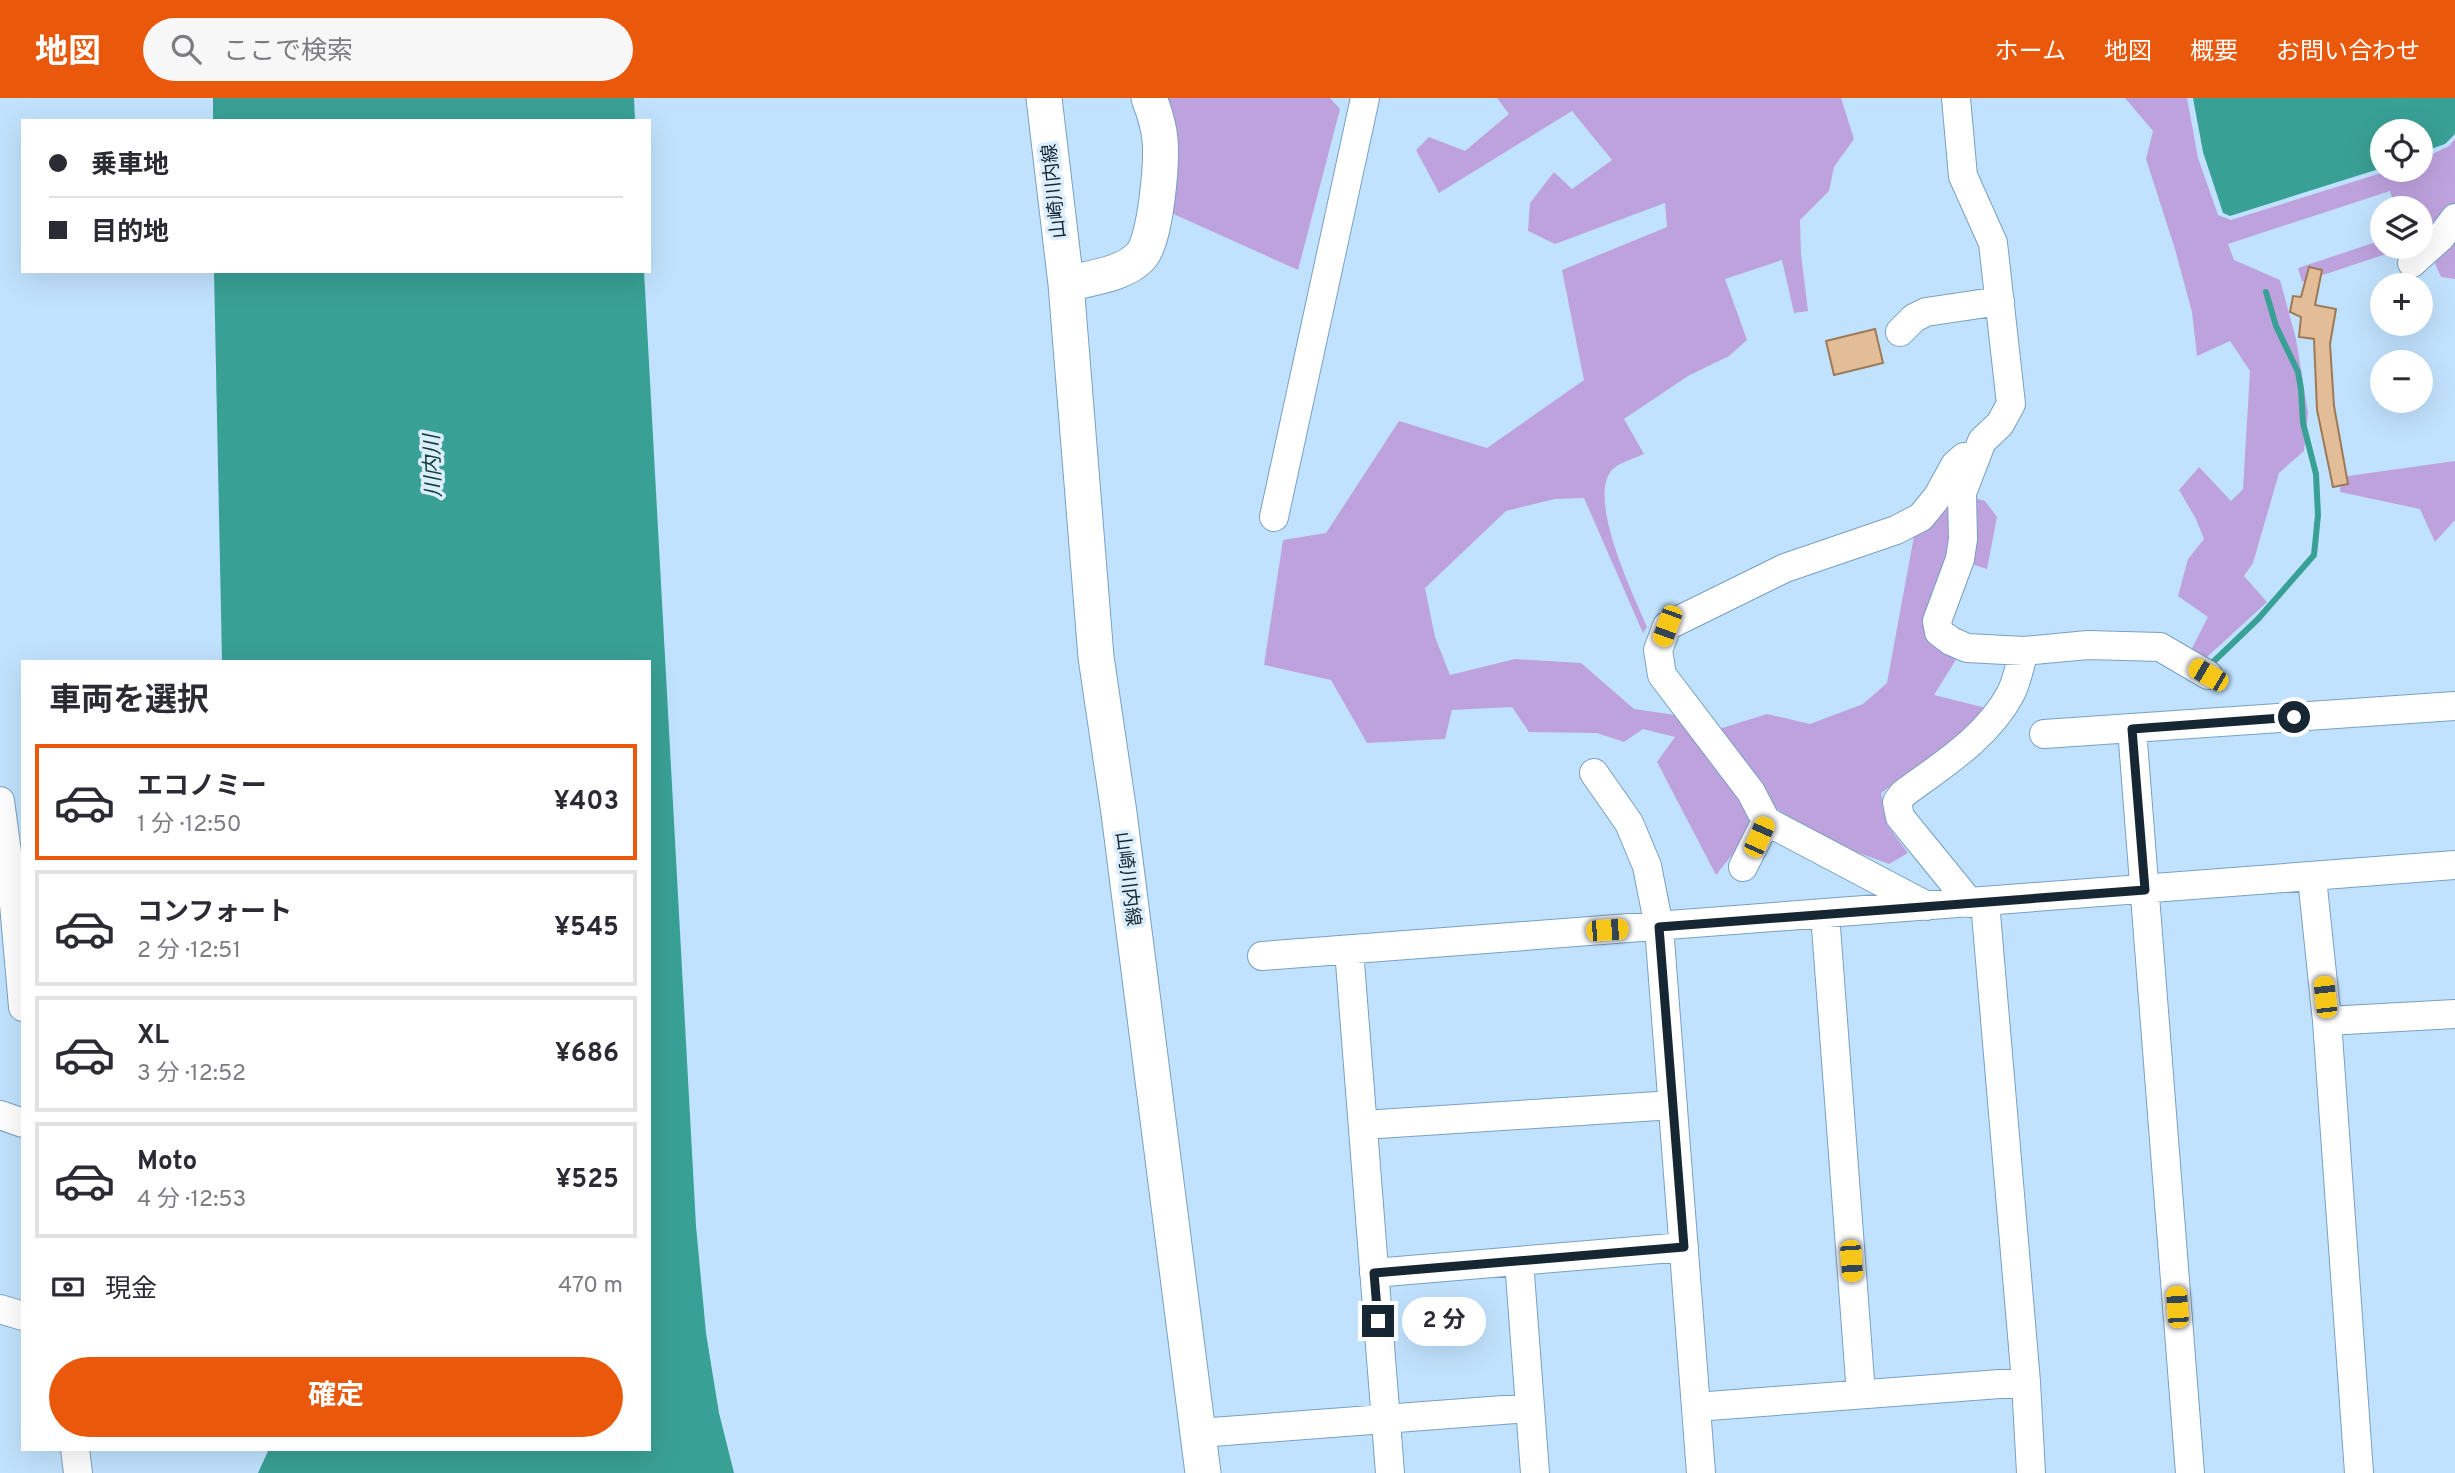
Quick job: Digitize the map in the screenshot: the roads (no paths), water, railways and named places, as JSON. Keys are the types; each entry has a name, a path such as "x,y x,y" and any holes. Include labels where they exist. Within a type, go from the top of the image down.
{"main road":[{"name":"山崎川内線","path":"1044,98 1066,284 1096,657 1121,827 1203,1473"},
{"path":"1066,284 1115,272 1140,258 1149,244 1160,158 1160,137 1149,98"}],"street":[{"path":"1273,517 1365,98"},
{"path":"1927,906 1766,821 1751,792 1662,675 1658,650 1667,626 1785,568 1896,530 1921,517 1938,496 1955,465 2000,424 2011,404 1993,243 1963,176 1956,98"},
{"path":"2412,263 2441,237 2455,218"},
{"path":"1900,332 1914,318 1926,312 2000,301"},
{"path":"1982,442 1962,492 1963,539 1959,559 1937,621 1939,632 1967,648 2024,651 2088,645 2160,648 2208,675"},
{"path":"2024,651 2011,693 1993,718 1967,746 1903,794 1897,802 1900,817 1978,903 2026,1382 2031,1473"},
{"path":"2044,734 2455,706"},
{"path":"2132,729 2190,1473"},
{"path":"1594,773 1634,834 1647,866 1659,927 1701,1473"},
{"path":"0,801 7,902 21,994"},
{"path":"1743,867 1766,821"},
{"path":"1262,956 2455,865"},
{"path":"2312,877 2328,1021 2359,1473"},
{"path":"1825,914 1861,1394"},
{"path":"1349,950 1390,1473"},
{"path":"2328,1021 2455,1014"},
{"path":"1363,1125 1673,1105"},
{"path":"0,1115 21,1122"},
{"path":"1374,1273 1684,1247"},
{"path":"1519,1261 1535,1473"},
{"path":"0,1309 21,1315"},
{"path":"1696,1407 2026,1382"},
{"path":"1199,1433 1530,1408"},
{"path":"75,1451 78,1473"}],"water":[{"path":"213,98 634,98 635,119 213,119"},
{"path":"2193,98 2455,98 2455,134 2445,144 2433,148 2433,119 2370,119 2370,172 2230,216 2223,213 2203,152"},
{"name":"川内川","path":"214,273 644,273 696,1226 706,1333 719,1413 734,1473 258,1473 268,1451 651,1451 651,660 222,660"}],"waterway":[{"path":"2211,664 2258,619 2314,555 2318,515 2316,474 2303,423 2298,372 2276,326 2266,292"}]}
